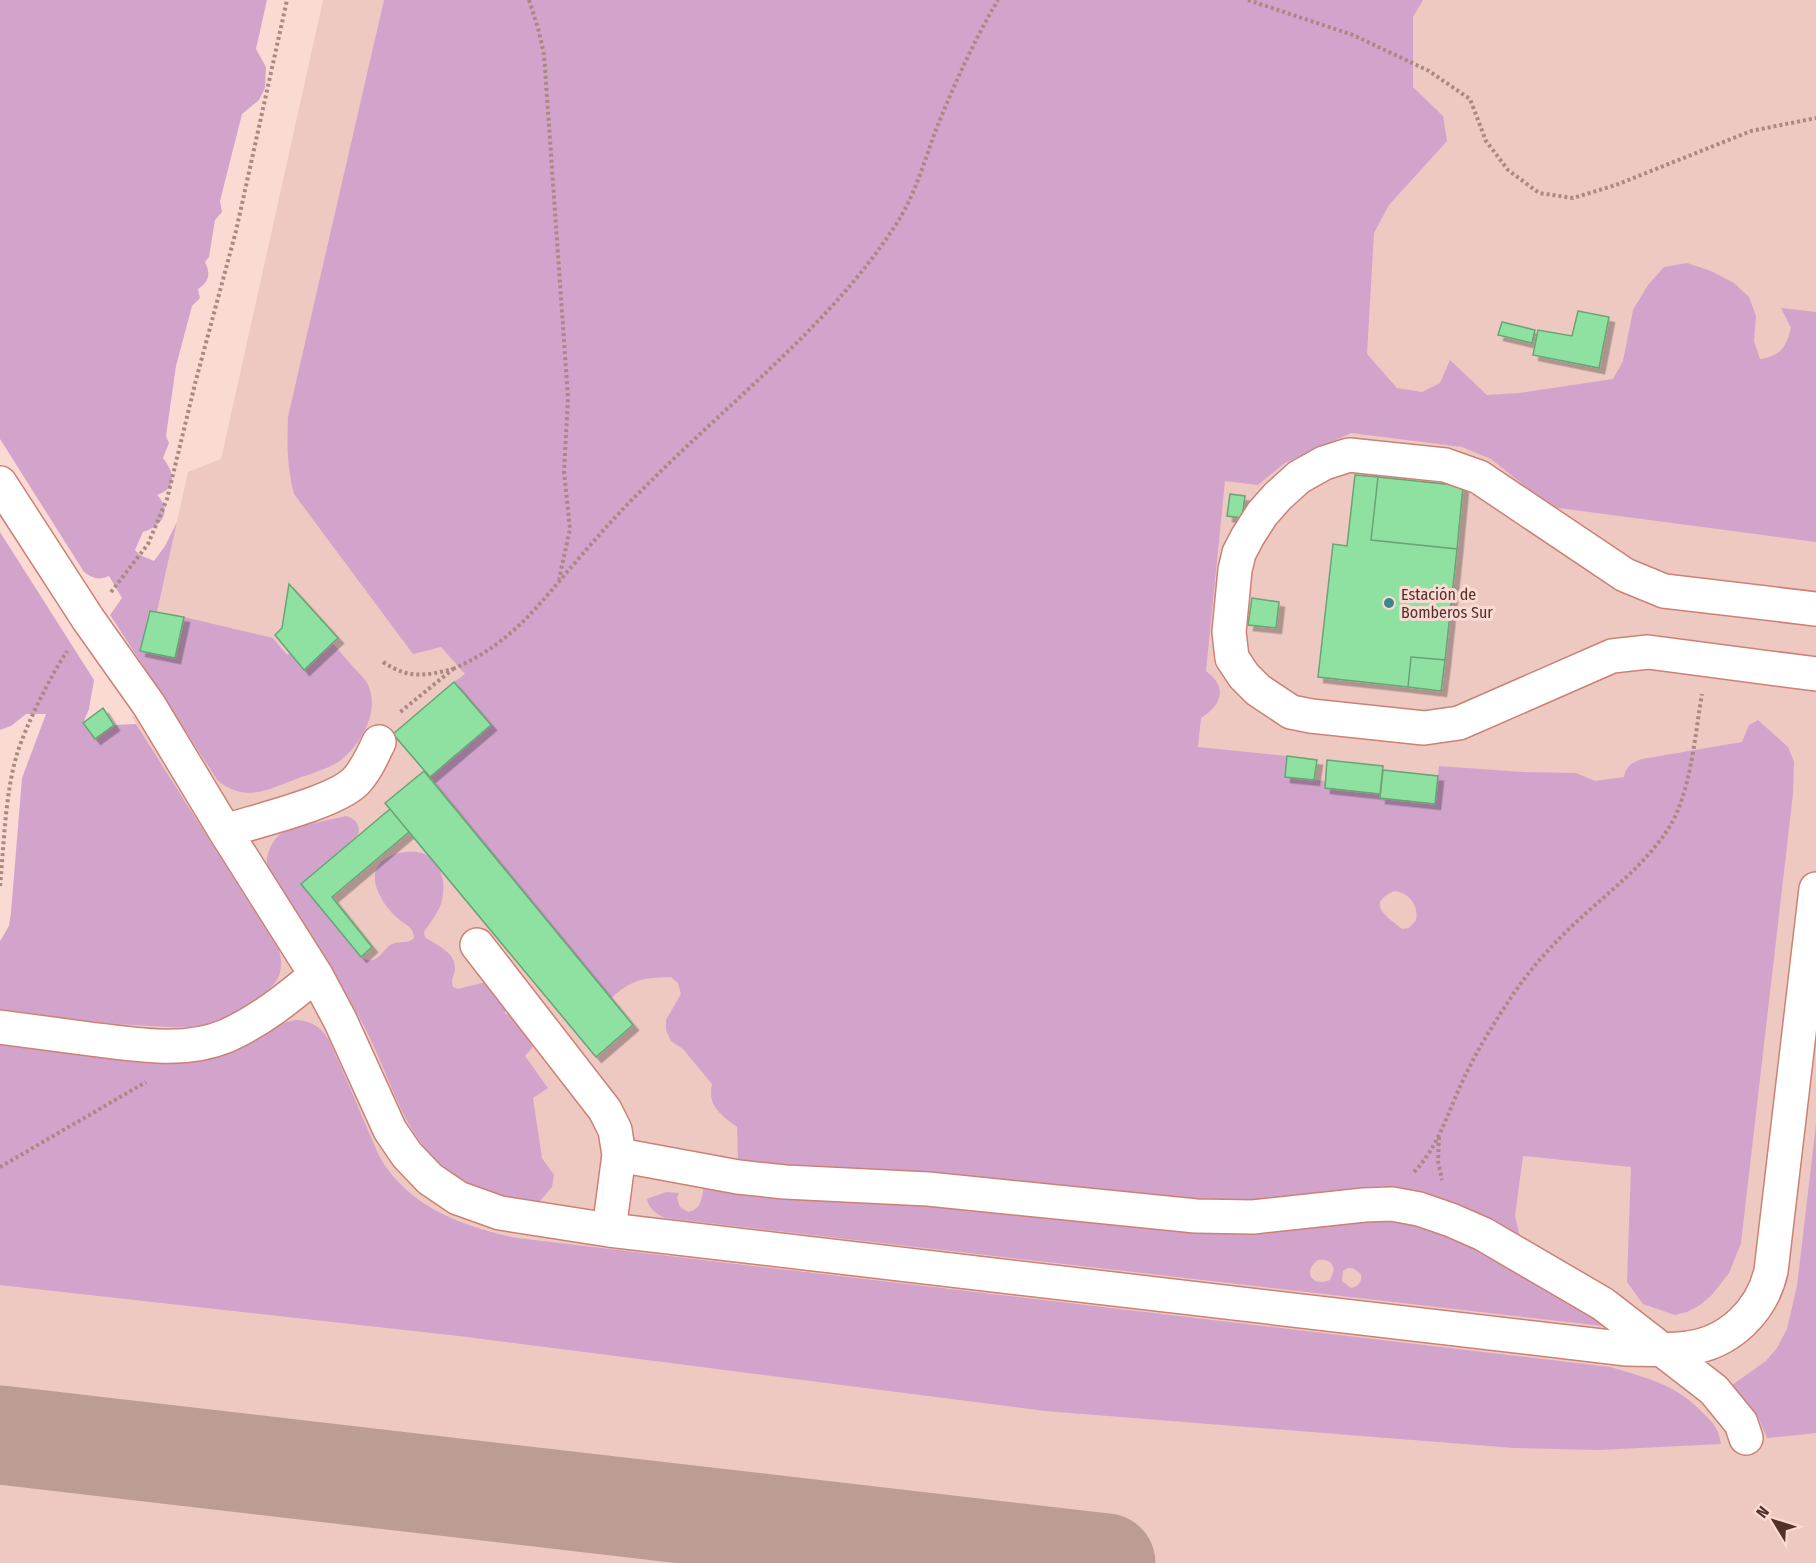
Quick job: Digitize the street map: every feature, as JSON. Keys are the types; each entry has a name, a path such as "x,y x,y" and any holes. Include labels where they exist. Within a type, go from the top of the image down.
{"lane":[{"path":"1816,609 1664,591 1625,575 1479,477 1445,465 1348,455 1324,463 1299,477 1262,514 1239,553 1228,632 1232,658 1244,676 1258,690 1291,712 1424,729 1459,723 1612,656 1648,652 1816,674"},
{"path":"0,483 88,619 149,705 316,975 340,1020 390,1130 407,1155 430,1179 458,1198 500,1213 609,1230 1627,1349 1689,1348 1712,1342 1745,1320 1759,1304 1767,1288 1771,1271 1816,889"},
{"path":"225,831 332,797 355,782 365,769 386,730"},
{"path":"477,945 605,1110 615,1130 619,1155 609,1230"},
{"path":"0,1027 130,1044 194,1045 224,1036 254,1022 280,1005 316,975"},
{"path":"619,1155 738,1177 785,1182 928,1189 1196,1215 1253,1216 1392,1204 1419,1209 1483,1234 1593,1298 1714,1390 1741,1423 1746,1438"}],"path":[{"path":"0,886 11,785 17,755 26,729 61,660 88,619 148,544 167,499 236,231 287,0"},
{"path":"529,0 544,54 568,398 564,472 570,529 558,583"},
{"path":"383,662 393,669 415,676 428,675 453,669 489,652 522,624 612,520 651,480 802,336 842,293 902,215 959,79 998,0"},
{"path":"1248,0 1353,35 1429,71 1470,99 1491,149 1508,170 1539,193 1573,198 1616,185 1751,131 1816,118"},
{"path":"1412,1174 1426,1160 1439,1137 1459,1087 1508,1002 1529,974 1571,928 1651,852 1670,825 1684,796 1708,660"},
{"path":"386,730 453,669"},
{"path":"0,1167 153,1078"}],"shaded area":[{"path":"0,0 267,0 256,49 266,67 265,88 259,100 242,114 220,201 222,212 215,220 209,257 205,262 208,277 205,284 198,289 200,298 192,306 176,366 166,436 169,443 163,458 170,469 172,479 168,488 157,495 162,501 165,512 160,522 143,532 135,550 140,555 154,561 165,546 177,522 157,612 149,611 140,651 175,658 184,617 273,638 287,655 316,642 329,642 334,645 368,684 372,707 366,727 355,746 341,760 324,769 254,793 237,791 218,781 110,615 122,598 109,576 97,578 84,572 0,439"},
{"path":"323,0 1816,0 1816,1563 0,1563 0,993 136,724 132,717 166,692 184,618 157,612 188,472 221,459"},
{"path":"384,0 1423,0 1413,17 1413,87 1443,116 1447,141 1389,205 1374,233 1367,354 1397,388 1422,392 1440,383 1450,360 1487,395 1519,393 1613,379 1623,361 1633,310 1648,285 1664,267 1687,263 1711,271 1734,283 1749,297 1756,316 1754,341 1760,359 1778,353 1787,340 1791,328 1781,308 1816,312 1816,542 1551,507 1491,459 1462,447 1351,433 1285,463 1258,485 1225,481 1206,671 1217,683 1220,696 1214,707 1201,718 1198,747 1287,756 1285,777 1325,781 1325,788 1380,794 1381,798 1435,804 1439,766 1576,773 1595,781 1624,777 1630,765 1642,759 1742,742 1749,725 1758,720 1788,747 1794,762 1793,794 1741,1243 1729,1273 1712,1295 1687,1312 1675,1315 1643,1304 1627,1282 1631,1167 1523,1156 1515,1216 1522,1245 1478,1213 1405,1195 1381,1186 1371,1190 1252,1203 1141,1198 743,1164 738,1159 737,1127 713,1104 712,1084 683,1049 671,1041 666,1030 666,1020 681,994 678,983 671,977 645,979 632,983 611,998 430,777 490,725 454,682 465,674 441,647 413,654 294,494 288,455 288,417","holes":["1394,891 1412,901 1416,910 1416,920 1409,928 1402,929 1381,910 1381,901 1385,896"]},
{"path":"0,532 94,680 89,709 83,723 95,739 114,725 136,724 279,950 281,965 276,982 261,996 230,1017 202,1026 172,1027 93,1022 0,1009 0,941 9,926 11,912 22,778 46,714 26,714 11,726 0,730"},
{"path":"346,816 357,823 358,835 301,884 361,957 371,960 378,957 392,944 407,942 414,938 410,927 394,915 380,896 375,879 378,867 390,856 407,852 423,854 435,862 443,881 443,895 439,908 424,932 425,937 452,957 455,968 453,987 458,989 486,982 505,1008 505,1014 518,1016 534,1042 525,1056 548,1088 533,1098 542,1158 554,1175 552,1187 540,1201 510,1199 462,1180 439,1163 421,1143 395,1096 373,1043 359,1017 267,865 271,846 280,834"},
{"path":"296,1020 316,1026 329,1040 377,1151 398,1182 428,1206 480,1229 517,1238 1611,1367 1660,1383 1681,1394 1712,1423 1717,1430 1721,1444 1599,1450 1514,1448 1045,1411 459,1336 0,1285 0,1041 254,1038 286,1022"},
{"path":"1816,1124 1816,1433 1767,1438 1759,1419 1732,1385 1766,1361 1777,1348 1787,1329 1797,1286"},
{"path":"704,1183 1301,1226 1396,1219 1461,1238 1595,1312 1602,1326 665,1218 649,1206 647,1199 666,1192 679,1193 677,1198 680,1207 688,1212 693,1210 699,1205","holes":["1318,1260 1326,1260 1332,1264 1334,1270 1330,1280 1318,1282 1311,1277 1311,1269","1353,1268 1361,1274 1359,1283 1351,1288 1342,1281 1343,1271"]}],"building":[{"path":"1578,311 1609,317 1599,368 1533,355 1538,330 1572,336"},
{"path":"1502,322 1535,330 1532,343 1498,335"},
{"name":"Estación de Bomberos Sur","path":"1355,475 1378,477 1371,540 1457,549 1445,660 1411,657 1408,687 1318,677 1333,544 1347,546"},
{"path":"1378,477 1463,486 1457,549 1371,540"},
{"path":"1230,494 1245,496 1242,518 1227,516"},
{"path":"289,584 338,638 304,670 275,635 282,628"},
{"path":"1252,598 1279,602 1276,628 1248,625"},
{"path":"150,611 184,617 175,658 140,651"},
{"path":"1411,657 1445,660 1441,691 1408,687"},
{"path":"454,682 491,725 430,777 393,734"},
{"path":"103,708 114,725 95,739 83,723"},
{"path":"1287,756 1317,760 1314,780 1285,777"},
{"path":"1327,760 1383,766 1380,794 1325,788"},
{"path":"1383,770 1438,776 1435,804 1380,798"},
{"path":"424,771 633,1025 596,1057 385,803"},
{"path":"390,809 409,832 332,897 372,947 361,957 301,884"}],"taxiway":[{"path":"0,1435 1106,1563"}],"place":[{"name":"Estación de Bomberos Sur","path":"1389,603"}]}
